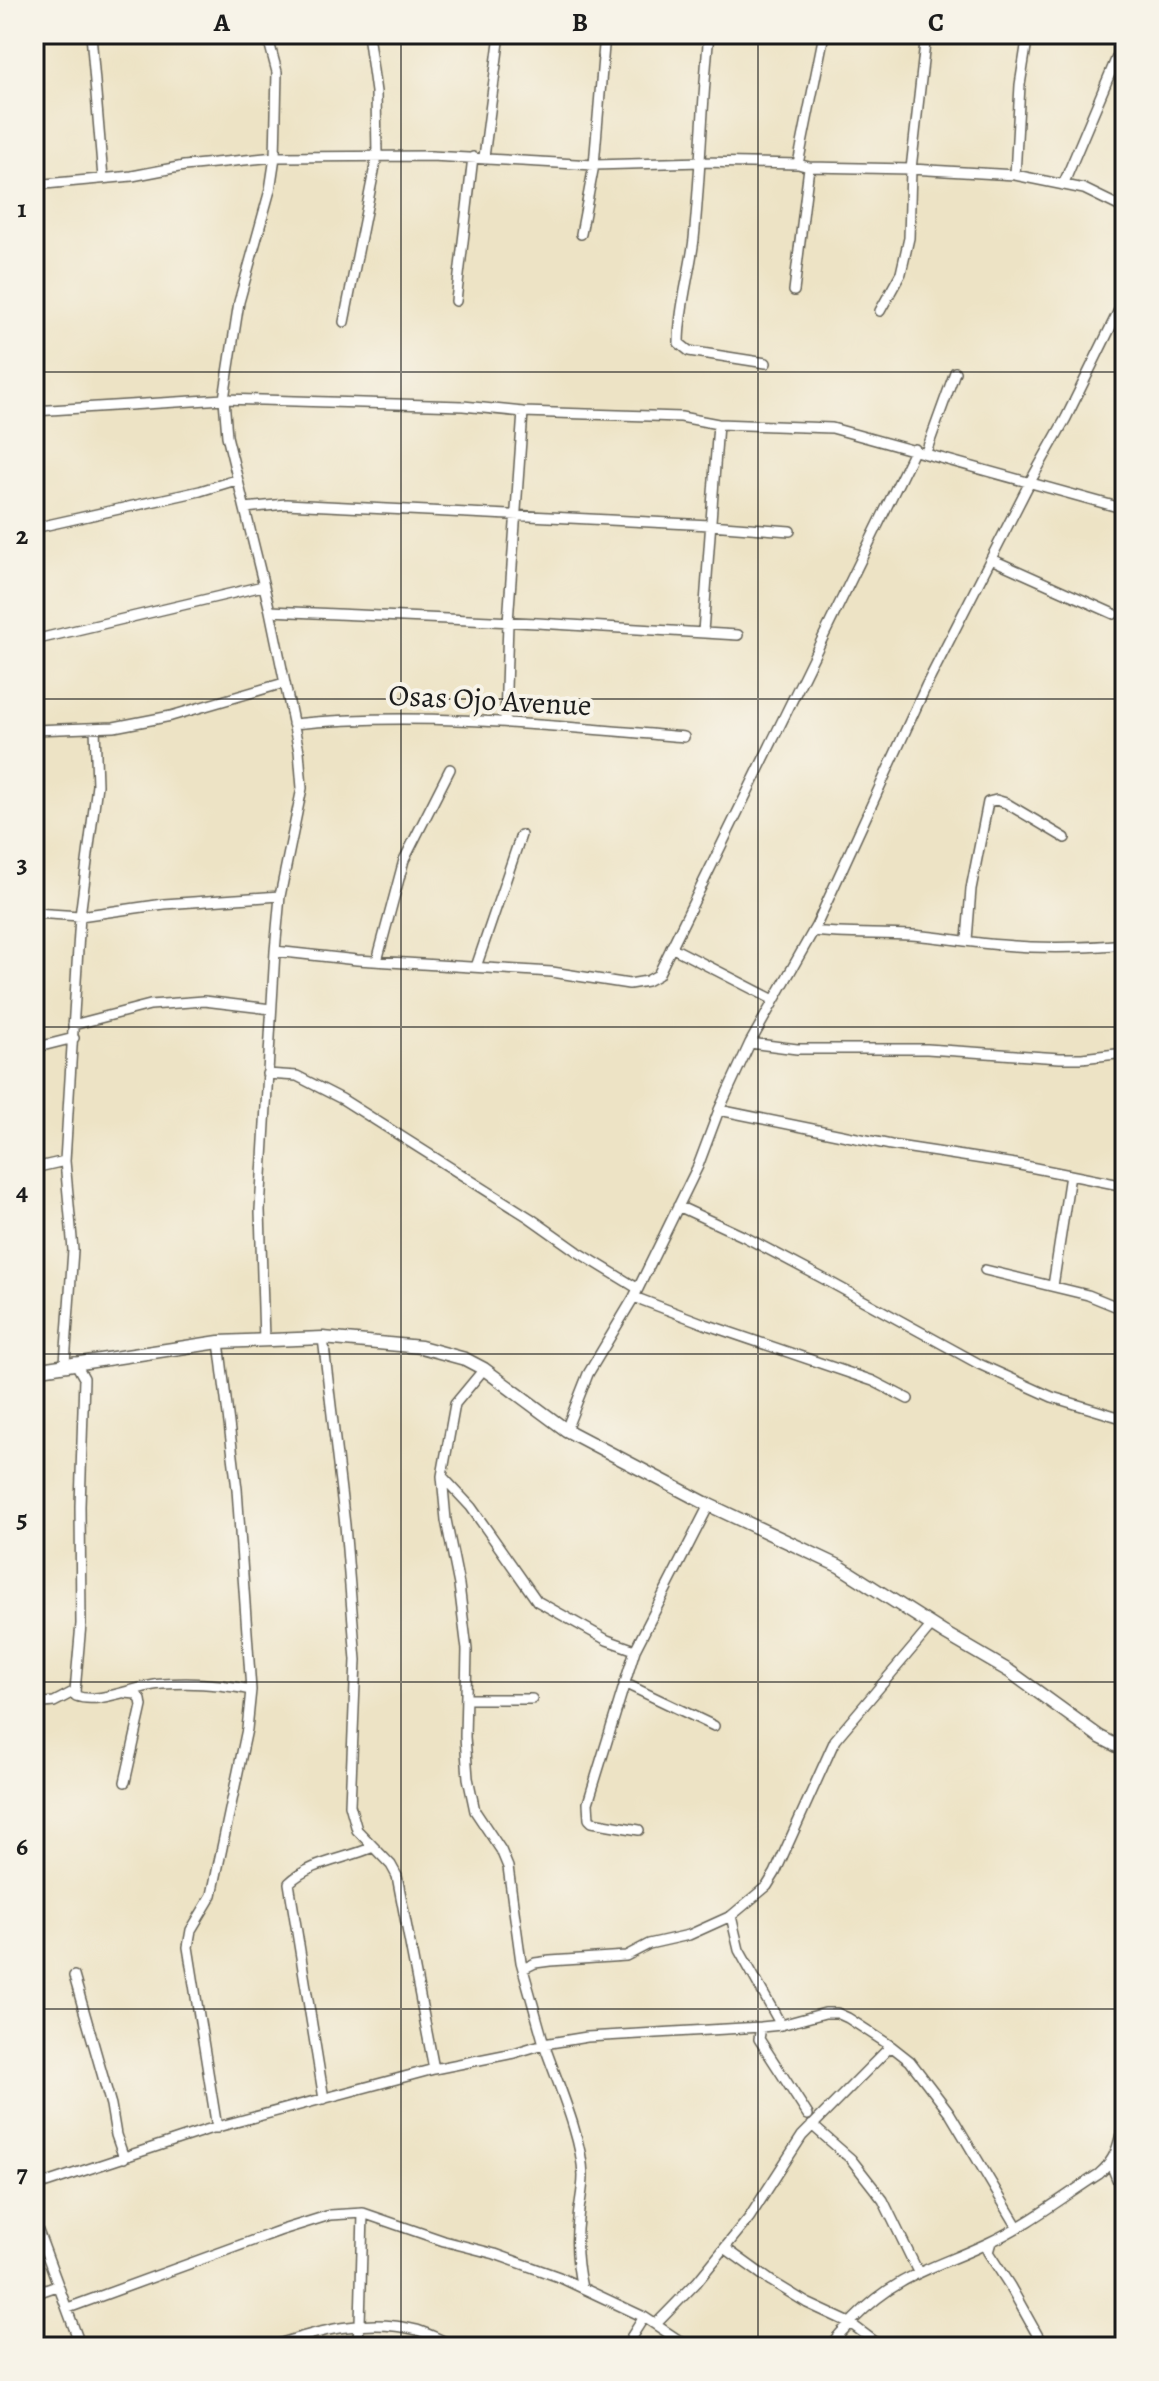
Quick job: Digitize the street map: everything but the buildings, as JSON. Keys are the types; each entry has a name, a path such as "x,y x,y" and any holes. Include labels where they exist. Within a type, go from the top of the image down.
{"street":[{"path":"91,34 103,178"},
{"path":"264,1340 260,1210 271,1009 280,896 302,788 299,751 270,611 227,436 224,399 239,302 270,190 275,157 277,72 267,34"},
{"path":"344,322 377,156 376,92 368,34"},
{"path":"456,301 500,34"},
{"path":"581,234 594,165 605,34"},
{"path":"709,34 702,162 679,343 689,351 766,363"},
{"path":"798,164 824,34"},
{"path":"880,311 901,273 909,238 911,169 926,34"},
{"path":"1015,175 1020,85 1028,34"},
{"path":"1063,185 1125,38"},
{"path":"34,185 275,157 479,157 594,165 702,162 798,164 809,167 1015,175 1084,189 1125,209"},
{"path":"794,291 809,167"},
{"path":"566,1430 588,1374 636,1292 698,1166 719,1110 750,1043 813,931 926,686 1125,298"},
{"path":"926,452 955,372"},
{"path":"34,411 224,399 463,406 523,412 681,417 718,424 832,428 1125,509"},
{"path":"505,722 508,622 523,412"},
{"path":"703,632 718,424"},
{"path":"275,951 552,972 629,984 647,981 658,975 915,449"},
{"path":"34,528 236,480"},
{"path":"245,508 286,504 790,531"},
{"path":"991,559 1114,614"},
{"path":"34,640 263,586"},
{"path":"270,611 738,635"},
{"path":"34,730 114,727 171,716 284,683"},
{"name":"Osas Ojo Avenue","path":"293,724 340,719 412,718 505,722 684,737"},
{"path":"95,728 97,785 80,916 65,1161 73,1250 70,1363 84,1378 80,1506 81,1624 75,1691 76,1696 82,1698 161,1684 230,1686 251,1690"},
{"path":"377,961 404,860 450,769"},
{"path":"967,940 971,889 988,802 996,800 1006,803 1065,838"},
{"path":"476,967 521,835"},
{"path":"34,913 80,916 164,904 280,896"},
{"path":"813,931 850,935 909,935 1060,948 1125,944"},
{"path":"671,947 774,1000"},
{"path":"73,1025 150,1005 204,1001 271,1009"},
{"path":"34,1048 74,1038"},
{"path":"750,1043 797,1049 927,1049 1060,1058 1125,1053"},
{"path":"267,1074 297,1076 342,1099 530,1218 636,1292 705,1324 873,1381 908,1399"},
{"path":"719,1110 891,1145 1015,1164 1125,1186"},
{"path":"34,1168 65,1161"},
{"path":"1053,1286 1070,1175"},
{"path":"678,1206 755,1242 991,1370 1052,1397 1125,1419"},
{"path":"985,1270 1088,1295 1125,1310"},
{"path":"323,1338 345,1525 356,1660 350,1805 357,1830 391,1865 397,1876 434,2069"},
{"path":"34,1370 219,1342 323,1338 421,1347 465,1359 484,1369 566,1430 709,1505 839,1566 1009,1671 1100,1737 1125,1750"},
{"path":"217,2128 188,1947 191,1930 212,1895 247,1729 251,1690 237,1489 219,1342"},
{"path":"484,1369 455,1404 442,1476 467,1650 465,1737 468,1778 475,1811 501,1850 508,1867 523,1969 581,2162 582,2187 577,2222 578,2272 582,2288"},
{"path":"442,1476 471,1507 537,1601 607,1640 635,1650"},
{"path":"639,1830 592,1822 588,1803 635,1650 709,1505"},
{"path":"523,1969 550,1961 626,1956 649,1944 689,1935 731,1916 767,1886 835,1740 932,1625"},
{"path":"624,1683 714,1726"},
{"path":"34,1704 54,1702 75,1691"},
{"path":"118,1693 136,1694 142,1706 125,1782"},
{"path":"467,1699 532,1699"},
{"path":"324,2099 289,1883 300,1872 373,1847"},
{"path":"731,1916 739,1950 781,2025"},
{"path":"74,1976 124,2158"},
{"path":"34,2187 217,2128 434,2069 544,2044 587,2037 781,2025 825,2013 837,2013 910,2061 949,2112 1017,2226"},
{"path":"761,2027 759,2039 810,2120 851,2159 883,2200 918,2272"},
{"path":"656,2324 697,2282 749,2218 810,2120 891,2046"},
{"path":"830,2347 850,2323 885,2291 918,2272 991,2242 1111,2164 1124,2130 1125,2116"},
{"path":"1111,2164 1125,2199"},
{"path":"356,2347 360,2324 363,2213"},
{"path":"68,2308 279,2231 330,2215 363,2213 444,2241 495,2254 582,2288 644,2317 689,2347"},
{"path":"34,2220 38,2243 68,2308 81,2347"},
{"path":"991,2242 988,2252 1044,2347"},
{"path":"725,2248 771,2281 807,2303 850,2323 882,2347"},
{"path":"34,2294 57,2286"},
{"path":"625,2347 644,2317"},
{"path":"269,2347 313,2333 360,2324 417,2330 458,2347"}]}
